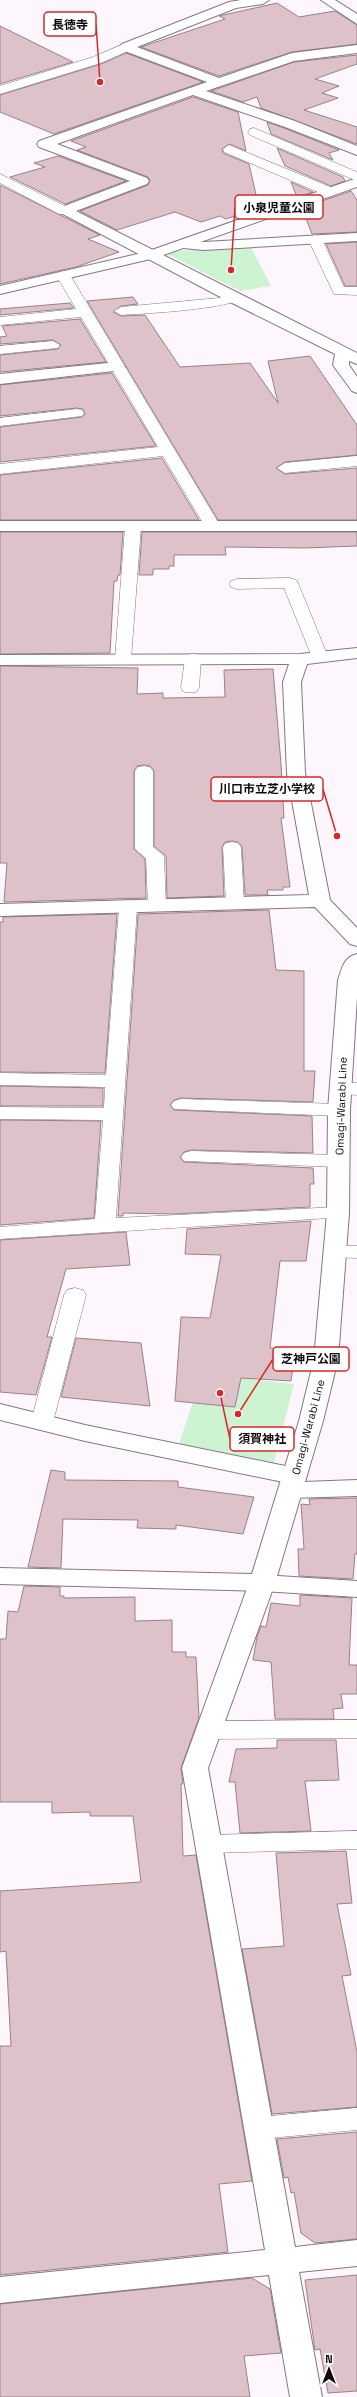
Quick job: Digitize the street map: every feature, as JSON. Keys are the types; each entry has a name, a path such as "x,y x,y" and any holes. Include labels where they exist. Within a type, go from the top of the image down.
{"street":[{"path":"126,47 233,5 263,0"},
{"path":"327,0 357,20"},
{"path":"126,47 219,82"},
{"path":"64,210 142,181 44,144 292,57 357,49"},
{"path":"192,91 290,124 357,150"},
{"path":"0,290 150,254 183,244 357,182"},
{"path":"64,210 233,298 357,359"},
{"path":"183,244 204,246 357,237"},
{"path":"343,352 341,365 357,388"},
{"path":"0,379 117,367"},
{"path":"0,526 357,526"},
{"path":"0,660 300,659 357,653"},
{"path":"300,659 292,682 296,773 320,901 357,940"},
{"path":"0,910 128,908 320,901"},
{"name":"Omagi-Warabi Line","path":"306,2397 195,1768 262,1583 312,1421 326,1359 346,1252 338,1213 339,1160 346,1096 348,980 353,964 357,960"},
{"path":"0,1412 84,1434 292,1483 357,1488"},
{"path":"0,1576 262,1583 357,1589"},
{"path":"0,2290 357,2253"}],"lane":[{"path":"0,90 97,60 126,47"},
{"path":"254,132 357,177"},
{"path":"229,149 330,192"},
{"path":"0,178 64,210"},
{"path":"315,239 339,292 357,291"},
{"path":"62,276 213,527"},
{"path":"121,311 220,302 233,298"},
{"path":"0,321 84,313"},
{"path":"0,350 53,345"},
{"path":"0,422 77,413"},
{"path":"0,469 167,452"},
{"path":"285,468 357,461"},
{"path":"123,659 133,527"},
{"path":"237,584 290,584 320,657"},
{"path":"190,688 193,659"},
{"path":"144,771 144,849 155,856 157,907"},
{"path":"232,847 235,904"},
{"path":"106,1225 112,1114 116,1081 128,908"},
{"path":"0,1079 116,1081"},
{"path":"181,1105 346,1096"},
{"path":"0,1112 112,1114"},
{"path":"191,1157 339,1160"},
{"path":"0,1233 106,1225 338,1213"},
{"path":"42,1422 75,1295"},
{"path":"209,1730 357,1729"},
{"path":"209,1844 357,1840"},
{"path":"259,2128 357,2119"}],"green space":[{"path":"251,247 271,286 240,291 167,254 174,251"},
{"path":"202,1374 294,1384 274,1463 179,1444"}],"building":[{"path":"277,3 299,17 335,11 357,25 357,44 292,52 219,76 141,47 225,19 219,16"},
{"path":"0,26 73,62 0,84"},
{"path":"126,53 203,82 54,134 0,112 0,95 101,64"},
{"path":"357,55 357,64 315,79 339,86 322,93 338,98 304,110 357,127 357,144 261,108 257,97 243,102 211,91 294,62"},
{"path":"193,97 238,112 246,151 230,144 222,149 223,153 249,164 259,208 226,219 220,216 201,222 175,212 117,230 80,211 148,185 150,180 148,177 77,150 86,147 71,141"},
{"path":"267,122 339,150 329,153 333,160 271,134"},
{"path":"277,148 343,177 345,181 331,186 285,166"},
{"path":"58,156 126,181 65,204 10,177 45,167 34,163"},
{"path":"291,182 313,192 297,197"},
{"path":"0,185 100,235 88,239 119,252 76,267 0,284"},
{"path":"351,191 357,200 357,232 312,234 302,208"},
{"path":"357,242 357,286 345,286 326,244"},
{"path":"133,297 138,304 121,306 113,312 121,316 145,315 180,367 250,363 278,403 268,361 310,356 357,425 357,455 285,462 276,468 285,474 357,468 357,520 218,520 87,301"},
{"path":"70,303 74,308 0,315 0,309"},
{"path":"80,319 106,362 0,372 0,355 58,349 61,345 53,340 0,344 0,337 7,336 2,326"},
{"path":"112,373 156,446 0,462 0,427 82,417 85,414 83,409 77,408 0,416 0,385"},
{"path":"162,458 199,520 0,520 0,475"},
{"path":"0,532 123,532 120,575 118,575 117,581 114,581 110,653 0,654"},
{"path":"142,532 357,532 357,546 305,548 225,547 226,555 174,555 174,566 169,566 169,569 153,569 153,575 139,575"},
{"path":"0,666 138,668 137,694 163,693 163,698 225,697 224,670 273,669 284,818 281,818 290,887 283,887 283,890 267,890 268,895 245,895 242,847 238,842 232,841 225,842 222,847 224,896 167,898 166,856 154,846 154,771 150,766 144,765 137,766 134,771 134,849 145,859 146,898 4,902 7,863 0,863"},
{"path":"269,910 276,970 304,971 304,1071 315,1071 313,1102 181,1098 174,1100 170,1105 174,1110 312,1116 313,1153 191,1150 184,1152 180,1157 184,1162 313,1168 314,1184 310,1184 310,1207 173,1214 123,1213 123,1216 118,1216 138,914"},
{"path":"117,914 105,1073 0,1072 0,922 3,922 3,917"},
{"path":"0,1086 103,1088 103,1106 0,1106"},
{"path":"0,1120 101,1121 94,1218 0,1225"},
{"path":"311,1221 306,1261 280,1261 270,1348 295,1350 291,1381 241,1378 235,1407 175,1401 181,1317 210,1318 221,1255 185,1254 187,1229"},
{"path":"126,1232 130,1265 66,1269 47,1337 52,1337 36,1395 0,1392 0,1240"},
{"path":"76,1338 141,1343 150,1406 61,1397"},
{"path":"51,1470 65,1472 65,1480 178,1481 178,1487 254,1497 243,1534 176,1525 176,1529 137,1528 138,1520 63,1519 61,1568 28,1567"},
{"path":"357,1498 357,1554 355,1554 353,1579 299,1576 298,1549 304,1549 301,1504 310,1505 309,1499"},
{"path":"24,1586 60,1587 60,1596 64,1596 64,1598 135,1597 135,1621 172,1620 172,1652 186,1652 186,1657 196,1657 199,1718 181,1768 183,1784 181,1784 183,1856 196,1855 252,2181 219,2184 228,2252 0,2275 0,2046 11,2046 6,1951 0,1952 0,1891 141,1882 133,1816 90,1816 90,1812 52,1813 52,1802 0,1802 0,1639 6,1639 8,1611 18,1612"},
{"path":"300,1595 352,1598 349,1665 357,1665 357,1694 341,1694 343,1708 333,1709 334,1719 275,1719 271,1662 253,1660 257,1637 261,1626 266,1627 271,1603 300,1606"},
{"path":"277,1740 336,1740 339,1780 305,1781 311,1831 240,1833 235,1782 229,1782 236,1749 277,1748"},
{"path":"346,1851 352,1903 337,1904 351,1975 342,1976 357,2052 357,2107 272,2114 242,1949 284,1946 276,1853"},
{"path":"357,2132 357,2239 315,2243 301,2233 294,2192 291,2193 288,2177 284,2178 277,2139"},
{"path":"357,2275 357,2391 328,2393 320,2349 315,2350 305,2280"},
{"path":"252,2278 270,2289 281,2353 244,2356 250,2397 0,2397 0,2304"}],"place":[{"name":"長徳寺","path":"100,82"},
{"name":"小泉児童公園","path":"231,270"},
{"name":"川口市立芝小学校","path":"337,836"},
{"name":"須賀神社","path":"220,1393"},
{"name":"芝神戸公園","path":"238,1414"}]}
